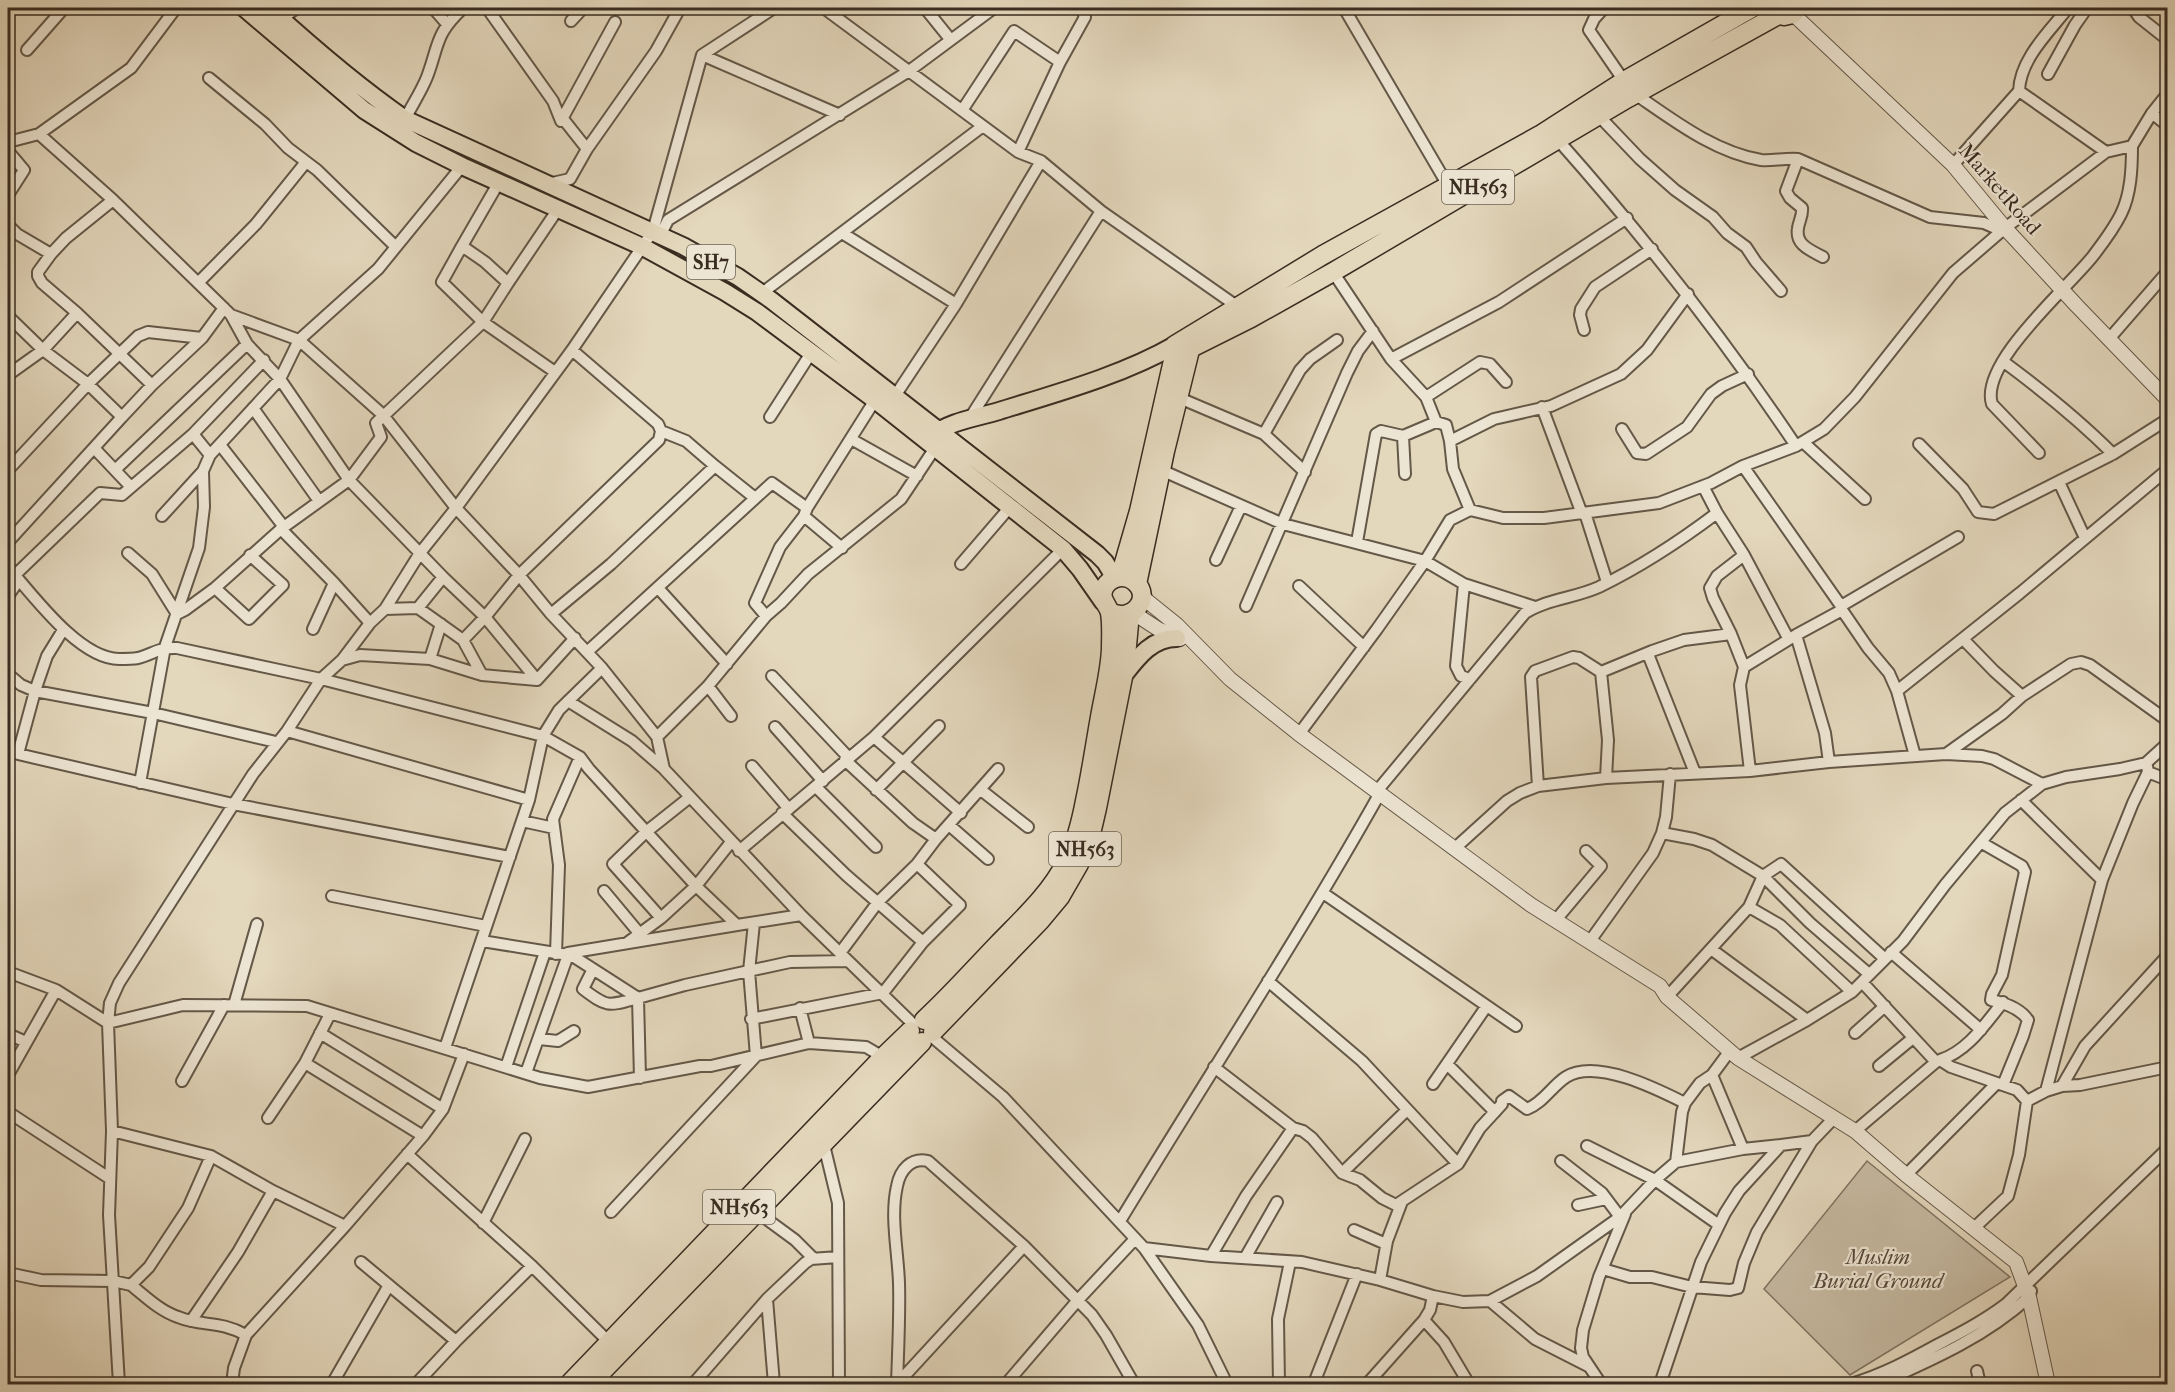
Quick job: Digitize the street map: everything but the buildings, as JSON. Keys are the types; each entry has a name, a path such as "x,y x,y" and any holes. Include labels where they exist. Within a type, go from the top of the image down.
{"highway":[{"name":"NH563","path":"590,1384 615,1348 883,1057 922,1031 1040,921 1060,897 1079,864 1090,838 1124,675 1129,643 1129,593 1139,511 1182,347 1238,307 1323,255 1558,140 1599,116 1629,87 1741,10"},
{"name":"NH563","path":"1182,347 1333,272 1540,135 1629,87 1786,11"},
{"name":"NH563","path":"1129,593 1161,470 1177,397 1182,347"},
{"name":"NH563","path":"569,1384 615,1348 824,1145 1055,882 1075,843 1085,801 1107,678 1111,650 1104,588 1129,593"},
{"path":"1107,607 1121,615 1129,593"}],"main road":[{"name":"SH7","path":"244,8 364,110 416,143 643,247 725,292 874,400 938,440 1097,554 1129,593"},
{"name":"SH7","path":"275,13 368,93 405,119 682,246 762,293 895,396 1010,507 1063,549 1107,607"},
{"path":"938,440 970,418 1092,380 1182,347"},
{"path":"938,440 1067,400 1142,372 1182,347"},
{"path":"1124,675 1143,652 1152,645 1166,638 1177,638"}],"street":[{"path":"27,50 64,8"},
{"path":"8,142 39,134 131,68 176,8"},
{"path":"275,13 297,8"},
{"path":"433,8 447,24"},
{"path":"405,119 427,76 438,40 447,24 463,8"},
{"path":"487,8 553,101 561,121"},
{"path":"571,21 583,8"},
{"path":"546,184 570,180 587,148 656,51 680,8"},
{"path":"657,234 702,55 774,8"},
{"path":"824,8 1018,152 1041,161 1101,212 1238,307"},
{"path":"924,8 950,39"},
{"path":"119,1384 109,1178 112,1131 108,1023 110,1004 127,969 233,804 276,742 287,731 321,679 342,660 370,623 385,609 420,553 456,508 572,350 643,247 668,220 909,71 994,8"},
{"path":"1018,152 1060,62 1085,17 1081,8"},
{"path":"1344,8 1452,193"},
{"path":"1604,8 1594,19 1589,30 1629,87 1664,113 1724,150 1766,160 1798,159 1930,217 1984,223 2003,230"},
{"path":"1953,165 2019,91 2019,81 2025,64 2068,8"},
{"path":"2048,74 2087,8"},
{"name":"MarketRoad","path":"1786,11 1953,165 2003,230 2168,400"},
{"path":"2138,11 2168,40"},
{"path":"561,121 615,22"},
{"path":"963,109 1014,31 1060,62"},
{"path":"702,55 840,115"},
{"path":"209,78 265,124 288,148 317,170 396,248"},
{"path":"2019,91 2106,152"},
{"path":"2038,453 1992,404 1990,388 2004,362 2040,312 2092,257 2122,212 2132,173 2132,146 2152,113 2168,93"},
{"path":"2152,113 2168,126"},
{"path":"1599,116 1640,159 1675,190 1713,217 1726,233 1746,247 1781,291"},
{"path":"561,121 564,120 587,148"},
{"path":"762,293 983,126"},
{"path":"39,134 113,200 227,312 247,344 280,379 349,480 442,577 485,617 537,680"},
{"path":"1558,140 1627,218 1688,294 1800,444 1865,499"},
{"path":"1299,734 1425,561 1450,520 1470,510 1503,518 1544,518 1659,503 1800,444 1824,429 1855,396 1953,273 2003,230 2106,152 2132,146"},
{"path":"8,151 24,170 8,195"},
{"path":"1798,159 1786,191 1790,198 1802,208 1798,229 1799,241 1803,246 1822,257"},
{"path":"895,396 956,304 1041,161"},
{"path":"198,283 256,224 306,162"},
{"path":"162,516 204,471 210,456 280,379 299,340 378,269 462,166"},
{"path":"499,182 442,282 483,322 555,372"},
{"path":"113,200 66,238 51,254 38,276 42,283 152,385"},
{"path":"177,614 215,588 282,528 349,480 381,437 375,423 483,322 558,209"},
{"path":"970,418 1101,212"},
{"path":"1391,359 1481,312 1627,218"},
{"path":"8,225 17,234 51,254"},
{"path":"842,233 956,304"},
{"path":"462,246 485,262 508,283"},
{"path":"1584,330 1580,315 1581,309 1595,287 1652,249"},
{"path":"1333,272 1391,359 1426,397 1436,422"},
{"path":"2109,339 2166,275"},
{"path":"1450,441 1494,418 1551,406 1621,374 1647,350 1688,294"},
{"path":"227,312 299,340 383,415 456,508 602,668 657,737 664,769"},
{"path":"8,542 152,385 227,312"},
{"path":"8,375 43,350 77,313"},
{"path":"8,316 43,350 88,384 122,417"},
{"path":"1246,606 1347,373 1358,351 1373,331"},
{"path":"8,470 88,384 138,336 148,332 202,338"},
{"path":"1264,434 1300,370 1310,359 1337,340"},
{"path":"115,470 247,344"},
{"path":"463,640 519,575 659,440 661,431 658,424 572,350"},
{"path":"770,417 811,353"},
{"path":"8,596 14,574 100,493 122,495 193,434 264,360"},
{"path":"1426,397 1480,362 1490,364 1506,382"},
{"path":"2004,362 2073,416 2113,454"},
{"path":"1622,429 1637,453 1646,454 1687,427 1711,394 1748,374"},
{"path":"1177,397 1264,434 1305,471"},
{"path":"766,616 755,603 780,547 806,512 874,400"},
{"path":"253,408 319,501"},
{"path":"1542,408 1584,513 1607,582"},
{"path":"1919,444 1963,489 1978,512 1994,514 2113,454 2168,419"},
{"path":"1357,542 1375,436 1381,431 1403,436 1436,422 1446,425 1453,469 1470,510"},
{"path":"661,431 686,441 755,498"},
{"path":"193,434 210,456"},
{"path":"1403,436 1405,474"},
{"path":"851,440 917,476"},
{"path":"657,737 708,686 766,616 782,603 808,574 901,500 938,440"},
{"path":"220,446 282,528 370,623"},
{"path":"94,448 130,486"},
{"path":"551,614 610,564 715,466"},
{"path":"1743,466 1868,648 1889,673 1898,691 1915,756"},
{"path":"1898,691 2168,469"},
{"path":"1161,470 1283,524 1425,561 1464,584 1535,607"},
{"path":"140,783 165,647 199,548 204,507 204,471"},
{"path":"2059,482 2085,538"},
{"path":"586,652 771,483 806,512 842,548"},
{"path":"1703,486 1792,636 1826,733 1829,762"},
{"path":"1216,560 1241,506"},
{"path":"961,564 1010,507"},
{"path":"1119,1221 1323,893 1378,792 1525,613 1535,607 1597,588 1666,548 1717,513"},
{"path":"1744,667 1958,537"},
{"path":"740,851 874,737 1063,549"},
{"path":"128,553 152,574 177,614"},
{"path":"215,588 249,619 283,585 250,555"},
{"path":"1744,555 1717,576 1710,588 1744,667 1740,685 1750,771"},
{"path":"14,574 63,630 101,654 116,659 138,658 165,647 177,648 321,679 543,736 580,757 696,886 737,925"},
{"path":"418,608 442,577"},
{"path":"313,629 334,584"},
{"path":"1464,584 1456,666 1461,676 1470,679"},
{"path":"1299,586 1364,646"},
{"path":"658,588 727,664"},
{"path":"1129,593 1158,629 1193,644"},
{"path":"1129,593 1177,625 1193,644 1230,679 1299,734 1555,921 1660,987 1667,997 1733,1055 1855,1131 1906,1175 2016,1262 2027,1292 2048,1384"},
{"path":"385,609 418,608 463,640 482,675"},
{"path":"430,659 441,624"},
{"path":"63,630 47,656 13,752 233,804 510,857"},
{"path":"1601,672 1684,640 1731,634"},
{"path":"537,680 575,638"},
{"path":"1963,639 2022,696"},
{"path":"342,660 360,654 430,659 482,675 537,680"},
{"path":"1648,654 1695,773"},
{"path":"1538,786 1531,677 1535,671 1573,657 1579,658 1601,672"},
{"path":"1946,754 2002,714 2022,696 2071,664 2081,662 2090,665 2168,721"},
{"path":"445,1048 529,800 543,736 559,710 602,668"},
{"path":"1601,672 1608,740 1606,778"},
{"path":"8,674 21,685 35,691 153,712 276,742"},
{"path":"772,676 876,790 913,823 936,839"},
{"path":"708,686 731,716"},
{"path":"568,701 632,741 664,769 731,842 844,957 922,1031 1003,1096 1144,1248 1198,1324 1227,1384"},
{"path":"876,790 939,726"},
{"path":"775,727 820,784 876,847"},
{"path":"287,731 529,800"},
{"path":"874,737 961,813"},
{"path":"2046,1091 2102,880 2147,767 2168,743"},
{"path":"1454,849 1507,801 1538,786 1606,778 1750,771 1829,762 1946,754 1994,759 2042,784"},
{"path":"526,1073 539,1039 564,954 559,865 553,819 580,757"},
{"path":"752,766 785,811 846,875 923,942"},
{"path":"1676,1162 1684,1103 1696,1087 1733,1055 1807,1020 1852,992 1902,941 2005,813 2021,800 2042,784 2066,777 2120,769 2147,767 2168,780"},
{"path":"844,957 879,902 917,864 998,769"},
{"path":"1590,941 1653,853 1662,833 1670,774"},
{"path":"981,790 1028,827"},
{"path":"661,918 613,864 646,832 690,797"},
{"path":"2021,800 2102,880"},
{"path":"522,821 554,828"},
{"path":"950,825 988,859"},
{"path":"1662,833 1712,845 1763,876 1866,978 1885,1006 1899,1019 1912,1038 1938,1061 2017,1090 2027,1101"},
{"path":"626,944 661,918 696,886 731,842"},
{"path":"1906,1175 1999,1084 2023,1036 2028,1020 2024,1013 2003,1002 1991,1000 2002,975 2025,872 2022,866 1982,843"},
{"path":"1555,921 1601,866 1586,851"},
{"path":"751,1018 883,993 923,942 960,905 917,864"},
{"path":"1667,997 1749,907 1763,876 1781,864 1981,1030"},
{"path":"604,891 639,933"},
{"path":"1323,893 1516,1026"},
{"path":"332,896 486,926"},
{"path":"1749,907 1780,926 1852,992"},
{"path":"482,940 564,954 801,915"},
{"path":"754,922 748,971 756,1056"},
{"path":"182,1081 229,1005 257,924"},
{"path":"1711,949 1807,1020"},
{"path":"506,1067 544,952"},
{"path":"564,954 593,969 638,998"},
{"path":"2062,1086 2085,1046 2168,955"},
{"path":"593,969 583,988 602,1003 614,1005 685,985 790,962 844,957"},
{"path":"8,972 56,990 108,1023 183,1005 307,1006 540,1078 588,1087 756,1056 809,1043 866,1047 883,1057"},
{"path":"1268,981 1362,1061 1458,1164"},
{"path":"8,1075 56,990"},
{"path":"638,998 640,1078"},
{"path":"1855,1131 1938,1061 1952,1056 1981,1030 2003,1002"},
{"path":"1855,1033 1885,1006"},
{"path":"1432,1084 1486,1007"},
{"path":"800,1008 809,1043"},
{"path":"268,1118 305,1063 330,1014"},
{"path":"539,1039 558,1041 574,1031"},
{"path":"320,1033 443,1109"},
{"path":"8,1034 26,1042"},
{"path":"1879,1066 1912,1038"},
{"path":"232,1384 234,1368 246,1335 423,1136 443,1109 464,1054"},
{"path":"611,1212 756,1056"},
{"path":"305,1063 423,1136"},
{"path":"1447,1064 1495,1112"},
{"path":"1214,1067 1293,1128 1303,1131 1312,1138 1342,1173 1360,1180 1396,1205 1401,1204 1458,1164 1480,1128 1502,1104 1502,1101 1509,1096 1527,1108 1532,1107 1552,1086 1569,1075 1591,1071 1628,1077 1684,1103"},
{"path":"2027,1101 2062,1086 2080,1085 2168,1067"},
{"path":"1712,1075 1743,1149"},
{"path":"1974,1228 2008,1196 2019,1155 2027,1101"},
{"path":"1342,1173 1407,1110"},
{"path":"8,1112 109,1178"},
{"path":"1603,1269 1630,1277 1652,1277 1692,1287 1730,1290 1738,1288 1744,1263 1756,1232 1812,1141 1834,1118"},
{"path":"1211,1256 1246,1196 1293,1128"},
{"path":"112,1131 211,1156 273,1191 345,1226"},
{"path":"483,1223 525,1139"},
{"path":"1144,1248 1211,1256 1302,1262 1357,1274 1433,1296 1463,1302 1490,1301 1537,1276 1623,1216 1655,1180 1676,1162 1743,1149 1812,1141"},
{"path":"824,1145 838,1203 839,1384"},
{"path":"1660,1384 1683,1321 1692,1287 1710,1242 1739,1191 1781,1145"},
{"path":"1587,1146 1655,1180 1719,1225"},
{"path":"1878,1384 1943,1355 1989,1328 2027,1292 2036,1276 2061,1249 2168,1148"},
{"path":"407,1154 532,1266 615,1348"},
{"path":"131,1285 149,1267 188,1208 211,1156"},
{"path":"897,1384 899,1283 894,1210 897,1185 903,1171 914,1160 928,1161 1024,1246 1078,1300 1106,1335 1134,1384"},
{"path":"1561,1161 1590,1183 1623,1216"},
{"path":"191,1321 238,1252 273,1191"},
{"path":"1578,1205 1606,1199"},
{"path":"1245,1258 1277,1202"},
{"path":"1380,1280 1386,1244 1401,1204"},
{"path":"757,1212 795,1240 814,1258"},
{"path":"1601,1384 1583,1357 1581,1348 1583,1330 1623,1216"},
{"path":"1354,1230 1386,1244"},
{"path":"1006,1384 1078,1300 1135,1239"},
{"path":"897,1384 1024,1246"},
{"path":"693,1384 767,1299 805,1263 814,1258 838,1257"},
{"path":"1279,1384 1278,1319 1290,1262"},
{"path":"361,1263 456,1341"},
{"path":"416,1384 532,1266"},
{"path":"8,1273 41,1280 113,1281 131,1285 168,1313 191,1321 222,1324 246,1335"},
{"path":"1314,1383 1357,1274"},
{"path":"332,1384 389,1285"},
{"path":"1851,1384 1871,1379 1899,1365 1988,1317 2027,1292"},
{"path":"1367,1384 1424,1320 1430,1310 1433,1296"},
{"path":"767,1299 774,1384"},
{"path":"1490,1301 1535,1339 1591,1368"},
{"path":"1424,1320 1444,1342 1468,1384"},
{"path":"1977,1371 1980,1384"}],"green space":[{"name":"Muslim Burial Ground","path":"1867,1161 2010,1277 1850,1375 1764,1289"}]}
